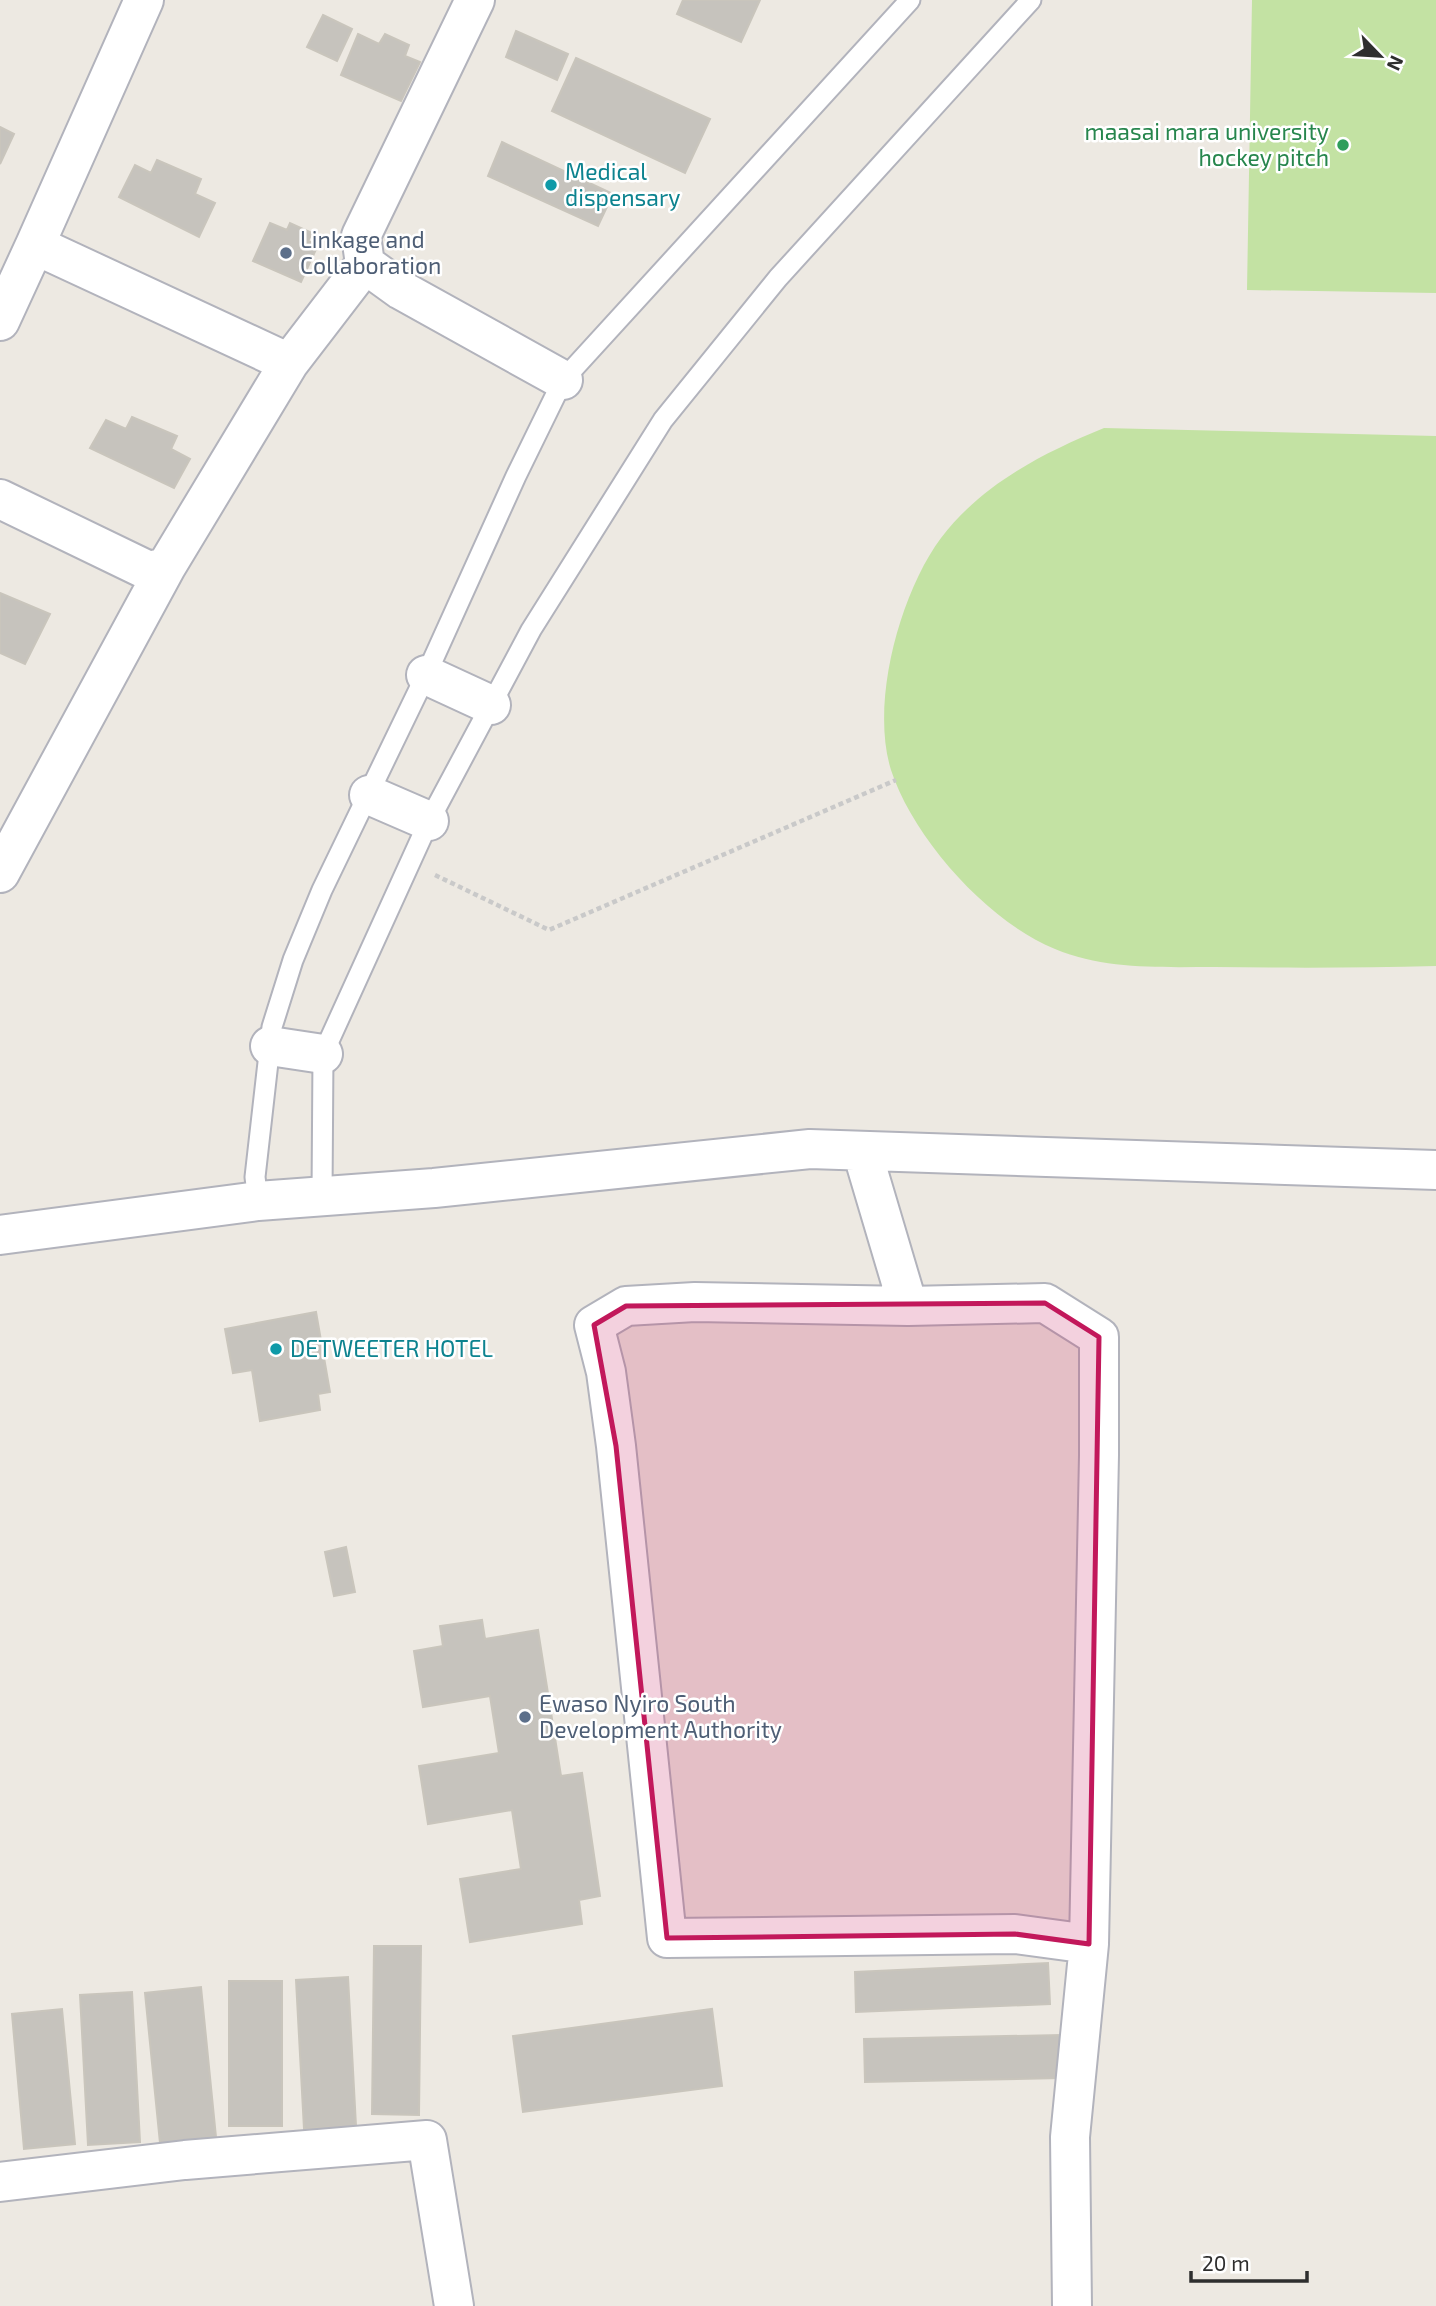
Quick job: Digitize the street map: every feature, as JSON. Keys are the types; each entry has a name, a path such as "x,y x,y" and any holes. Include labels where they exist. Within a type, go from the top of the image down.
{"street":[{"path":"0,321 144,0"},
{"path":"0,873 166,568 289,363 365,264 361,236 475,0"},
{"path":"35,245 289,363"},
{"path":"365,264 401,290 563,380"},
{"path":"0,499 149,571 166,568"},
{"path":"426,675 491,705"},
{"path":"369,795 429,821"},
{"path":"270,1046 323,1054"},
{"path":"0,1235 257,1201 434,1188 810,1149 1436,1170"},
{"path":"862,1151 908,1306"},
{"path":"1072,2306 1070,2137 1089,1944 1099,1336 1045,1303 908,1306 695,1302 626,1306 594,1325 607,1372 616,1446 667,1938 1015,1934 1089,1944"},
{"path":"0,2182 185,2160 427,2140 454,2306"}],"lane":[{"path":"257,1201 255,1177 272,1027 293,960 322,890 426,675 516,476 563,380 910,0"},
{"path":"322,1196 323,1054 429,821 531,630 663,421 778,278 1031,0"}],"path":[{"path":"410,863 549,930 896,780"}],"highlighted area":[{"path":"1045,1303 1099,1337 1089,1944 1015,1934 667,1938 616,1446 594,1325 626,1306"}],"green space":[{"name":"maasai mara university hockey pitch","path":"1252,0 1436,0 1436,293 1247,290"},
{"path":"1104,428 1436,436 1436,966 1154,967 1114,964 1074,956 1030,936 979,898 956,875 916,823 891,770 885,743 884,713 893,650 913,588 941,538 975,502 1015,472"}],"building":[{"path":"683,0 760,0 741,42 677,14"},
{"path":"323,15 352,29 337,61 307,47"},
{"path":"516,31 568,54 557,80 506,57"},
{"path":"358,34 379,44 385,34 409,45 405,56 420,62 401,101 341,75"},
{"path":"576,58 710,119 685,173 552,111"},
{"path":"0,127 14,134 0,164"},
{"name":"Medical dispensary","path":"502,142 613,194 598,226 488,176"},
{"path":"157,160 201,179 195,194 215,203 199,237 119,197 135,165 151,173"},
{"name":"Linkage and Collaboration","path":"270,223 287,230 290,223 312,233 308,241 318,245 301,282 253,261"},
{"path":"132,417 177,436 171,449 190,459 174,488 90,448 106,420 126,429"},
{"path":"0,593 50,614 25,664 0,653"},
{"name":"DETWEETER HOTEL","path":"316,1312 330,1392 318,1394 320,1410 260,1421 252,1370 233,1373 225,1329"},
{"path":"346,1547 355,1592 334,1596 325,1552"},
{"path":"482,1620 485,1639 538,1630 561,1776 582,1773 600,1896 579,1900 582,1924 470,1942 460,1879 521,1869 512,1810 428,1824 419,1766 499,1753 490,1696 423,1707 414,1651 443,1646 440,1626"},
{"path":"374,1946 421,1946 419,2115 372,2114"},
{"path":"1048,1963 1050,2004 856,2012 855,1972"},
{"path":"348,1977 356,2126 304,2129 296,1980"},
{"path":"229,1981 282,1981 282,2126 229,2126"},
{"path":"201,1987 216,2137 160,2143 145,1993"},
{"path":"132,1992 140,2142 88,2145 80,1995"},
{"path":"62,2009 75,2144 24,2149 12,2014"},
{"path":"712,2009 722,2086 523,2112 513,2036"},
{"path":"1061,2035 1061,2078 865,2082 864,2039"}],"place":[{"name":"maasai mara university hockey pitch","path":"1343,145"},
{"name":"Medical dispensary","path":"551,185"},
{"name":"Linkage and Collaboration","path":"286,253"},
{"name":"DETWEETER HOTEL","path":"276,1349"},
{"name":"Ewaso Nyiro South Development Authority","path":"525,1717"}]}
